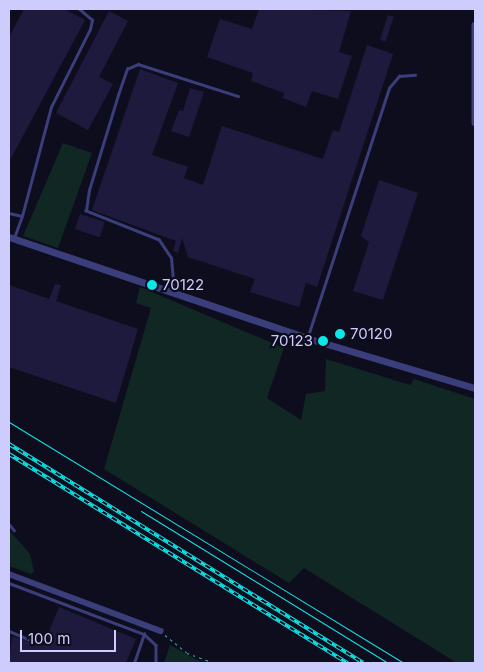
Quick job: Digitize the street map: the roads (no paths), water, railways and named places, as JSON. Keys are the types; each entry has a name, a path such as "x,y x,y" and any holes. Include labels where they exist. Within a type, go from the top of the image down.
{"street":[{"path":"475,25 475,123"},
{"path":"11,238 307,338 475,388"},
{"path":"9,574 161,632"}],"lane":[{"path":"11,238 22,216 51,107 91,24 89,16 79,9"},
{"path":"174,293 171,258 159,240 90,214 85,207 123,81 130,66 144,64 238,96"},
{"path":"307,338 389,88 399,76 415,74"},
{"path":"9,213 22,216"},
{"path":"9,524 14,530"},
{"path":"9,583 144,634 156,645 156,663"},
{"path":"9,631 30,640"},
{"path":"134,663 144,634"}],"tram line":[{"path":"9,422 404,663"},
{"path":"141,511 388,663"}],"railway":[{"path":"9,444 363,663"},
{"path":"9,454 348,663"}],"place":[{"name":"70122","path":"152,285"},
{"name":"70120","path":"340,334"},
{"name":"70123","path":"323,341"}]}
